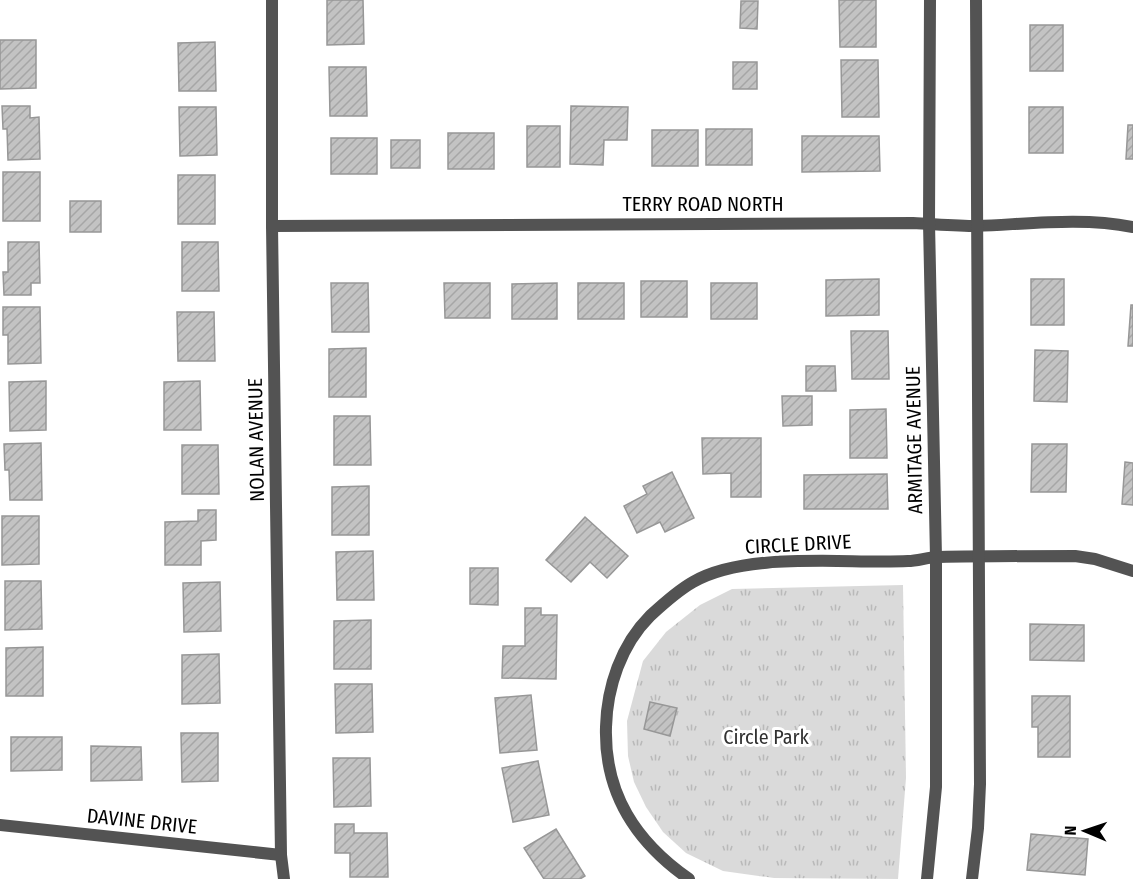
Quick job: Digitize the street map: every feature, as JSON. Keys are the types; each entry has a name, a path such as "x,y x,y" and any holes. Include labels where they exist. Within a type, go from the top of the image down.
{"street":[{"name":"NOLAN AVENUE","path":"272,0 272,226 281,855 284,879"},
{"name":"ARMITAGE AVENUE","path":"927,879 936,787 936,557 929,223 930,0"},
{"path":"972,879 980,784 976,0"},
{"name":"TERRY ROAD NORTH","path":"272,226 929,223 976,226 1028,222 1109,222 1133,227"},
{"name":"CIRCLE DRIVE","path":"689,879 661,858 645,842 626,814 611,772 606,743 606,711 614,678 628,643 639,627 663,603 692,582 725,569 763,563 910,561 936,557 1075,556 1095,559 1133,572"},
{"name":"DAVINE DRIVE","path":"0,825 281,855"}],"green space":[{"name":"Circle Park","path":"903,585 906,778 898,879 774,878 723,871 686,853 663,832 646,807 634,782 628,756 627,721 643,661 666,632 700,605 732,589"}],"building":[{"path":"327,0 363,0 364,44 327,45"},
{"path":"839,0 876,0 876,47 840,47"},
{"path":"741,1 758,1 757,29 740,28"},
{"path":"1030,25 1063,25 1063,71 1030,71"},
{"path":"0,40 36,40 36,88 0,89"},
{"path":"215,42 216,91 179,91 178,43"},
{"path":"841,60 878,60 879,117 842,117"},
{"path":"733,62 757,62 757,89 733,89"},
{"path":"329,67 366,67 367,116 330,116"},
{"path":"2,106 30,106 30,118 39,117 40,159 8,160 7,129 3,129"},
{"path":"571,106 628,107 627,140 604,140 603,165 570,164"},
{"path":"179,107 216,107 217,155 180,156"},
{"path":"1029,107 1063,107 1063,153 1029,153"},
{"path":"1128,125 1133,125 1133,159 1126,159"},
{"path":"527,126 560,126 560,167 527,167"},
{"path":"706,129 752,129 752,165 706,165"},
{"path":"652,130 698,130 698,166 652,166"},
{"path":"448,133 494,133 494,169 448,169"},
{"path":"802,136 879,136 880,171 802,172"},
{"path":"331,138 377,138 377,174 331,174"},
{"path":"391,140 420,140 420,168 391,168"},
{"path":"3,172 40,172 40,221 3,221"},
{"path":"178,175 215,175 215,224 178,224"},
{"path":"70,201 101,201 101,232 70,232"},
{"path":"8,242 39,242 40,283 31,283 31,295 4,295 3,272 8,272"},
{"path":"182,242 218,242 219,291 182,291"},
{"path":"879,279 879,315 826,316 826,280"},
{"path":"1031,279 1064,279 1064,325 1031,325"},
{"path":"641,281 687,281 687,317 641,317"},
{"path":"331,283 368,283 369,332 332,332"},
{"path":"444,283 490,283 490,318 445,318"},
{"path":"557,283 557,319 512,319 512,284"},
{"path":"578,283 624,283 624,319 578,319"},
{"path":"711,283 757,283 757,319 711,319"},
{"path":"1131,305 1133,305 1133,346 1128,346"},
{"path":"3,307 40,307 41,363 8,364 8,335 3,335"},
{"path":"177,312 214,312 215,361 178,361"},
{"path":"851,331 888,331 889,379 852,379"},
{"path":"366,348 366,397 329,397 329,349"},
{"path":"1035,350 1068,351 1067,402 1034,401"},
{"path":"806,366 835,366 836,391 806,391"},
{"path":"46,381 46,430 10,431 9,382"},
{"path":"200,381 201,430 164,430 164,382"},
{"path":"782,396 812,396 812,425 783,426"},
{"path":"886,409 887,458 850,458 850,410"},
{"path":"334,416 370,416 371,465 334,465"},
{"path":"702,438 761,438 761,497 731,497 731,473 703,474"},
{"path":"41,443 42,500 10,500 9,470 5,470 4,444"},
{"path":"1032,444 1067,444 1066,492 1031,492"},
{"path":"182,445 218,445 219,494 182,494"},
{"path":"1125,462 1133,463 1133,505 1122,504"},
{"path":"672,472 694,518 665,532 660,522 637,533 624,506 647,494 643,486"},
{"path":"887,474 888,509 804,509 804,475"},
{"path":"369,486 369,535 332,535 332,487"},
{"path":"198,510 216,510 216,540 201,541 201,565 165,565 165,522 198,521"},
{"path":"2,516 39,516 39,564 2,565"},
{"path":"585,517 628,556 607,578 590,562 571,582 546,560"},
{"path":"373,551 374,600 337,600 336,552"},
{"path":"470,568 498,568 498,605 470,604"},
{"path":"5,581 41,581 42,629 5,630"},
{"path":"220,582 221,631 184,632 183,583"},
{"path":"525,608 541,608 541,615 557,615 556,679 502,678 503,646 525,646"},
{"path":"371,620 371,669 334,669 334,621"},
{"path":"1030,624 1084,625 1084,661 1030,660"},
{"path":"43,647 43,696 6,696 6,648"},
{"path":"219,654 220,703 182,704 182,655"},
{"path":"335,684 372,684 373,732 336,733"},
{"path":"531,695 537,750 500,753 495,698"},
{"path":"1032,696 1070,696 1070,757 1038,757 1038,727 1032,727"},
{"path":"650,702 677,708 670,736 644,729"},
{"path":"181,733 218,733 218,781 182,782"},
{"path":"11,737 62,737 62,770 11,771"},
{"path":"91,746 141,747 142,780 91,781"},
{"path":"333,758 370,758 371,806 334,807"},
{"path":"538,761 549,815 513,822 502,768"},
{"path":"335,824 354,824 354,833 387,833 388,877 350,877 350,853 335,853"},
{"path":"556,829 585,876 580,879 544,879 524,848"},
{"path":"1031,834 1088,839 1085,875 1027,870"}]}
